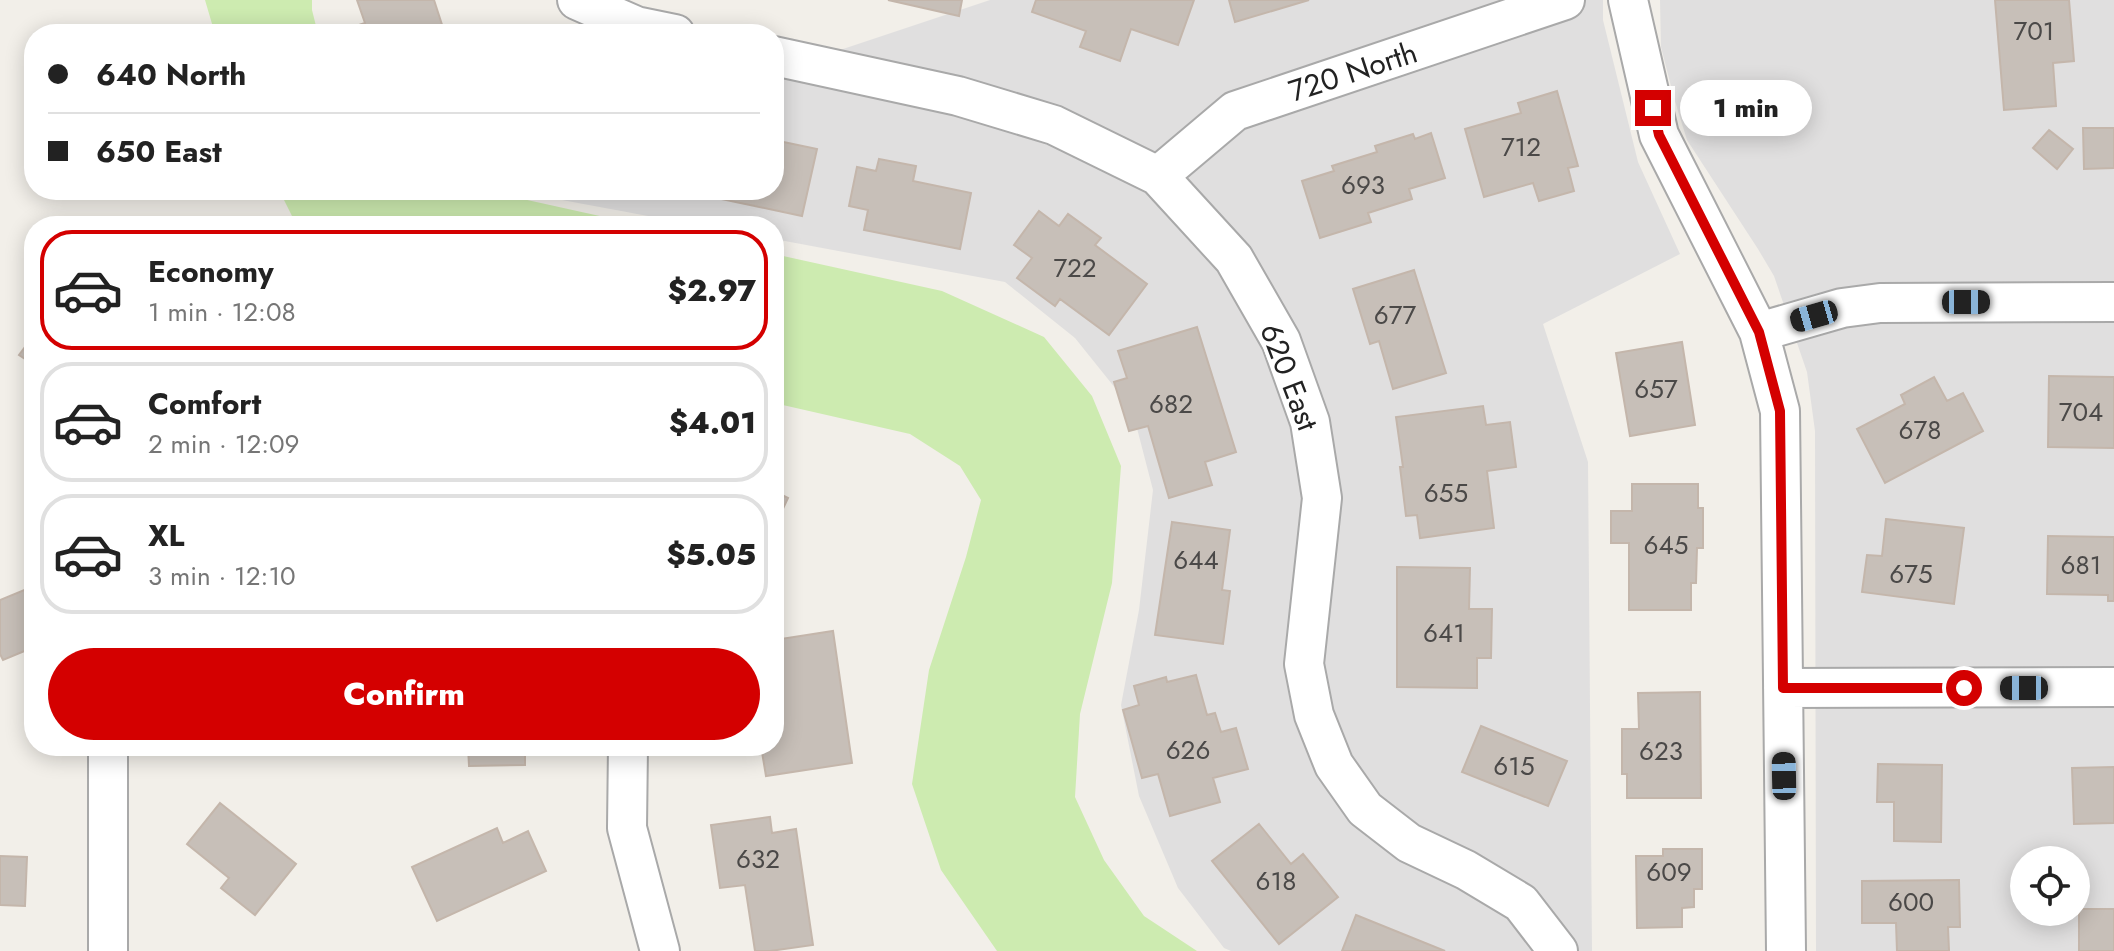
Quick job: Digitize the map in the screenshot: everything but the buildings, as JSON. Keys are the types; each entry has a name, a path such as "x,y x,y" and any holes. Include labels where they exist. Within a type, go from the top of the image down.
{"street":[{"path":"577,0 631,24"},
{"name":"720 North","path":"1158,176 1235,111 1565,0"},
{"path":"1628,0 1659,135 1759,332 1780,411 1786,951"},
{"name":"620 East","path":"784,58 958,96 1054,125 1158,176 1234,259 1281,341 1310,422 1322,498 1304,664 1314,715 1334,765 1365,809 1409,843 1466,870 1521,903 1558,951"},
{"path":"1759,332 1842,308 1880,303 2114,302"},
{"path":"1783,688 2114,687"},
{"path":"108,756 108,951"},
{"path":"628,756 627,828 660,951"}],"shaded area":[{"path":"990,0 1603,0 1603,20 1638,162 1680,254 1543,324 1588,462 1592,951 1231,951 1224,948 1178,888 1139,796 1121,705 1139,610 1153,490 1132,409 1075,338 1005,282 784,241 784,216 648,216 562,200 784,200 784,69"},
{"path":"1660,0 2114,0 2114,951 1816,951 1815,431 1807,372 1774,276 1687,140 1661,47"}],"green space":[{"path":"205,0 312,0 316,24 212,24"},
{"path":"284,200 527,200 600,216 292,216"},
{"path":"784,256 942,291 1044,337 1092,396 1121,466 1112,583 1080,714 1075,797 1104,860 1144,916 1197,951 997,951 941,870 912,784 929,670 981,500 960,466 910,434 784,405"}],"route":[{"path":"1653,108 1659,135 1759,332 1780,411 1783,688 1964,688"}]}
